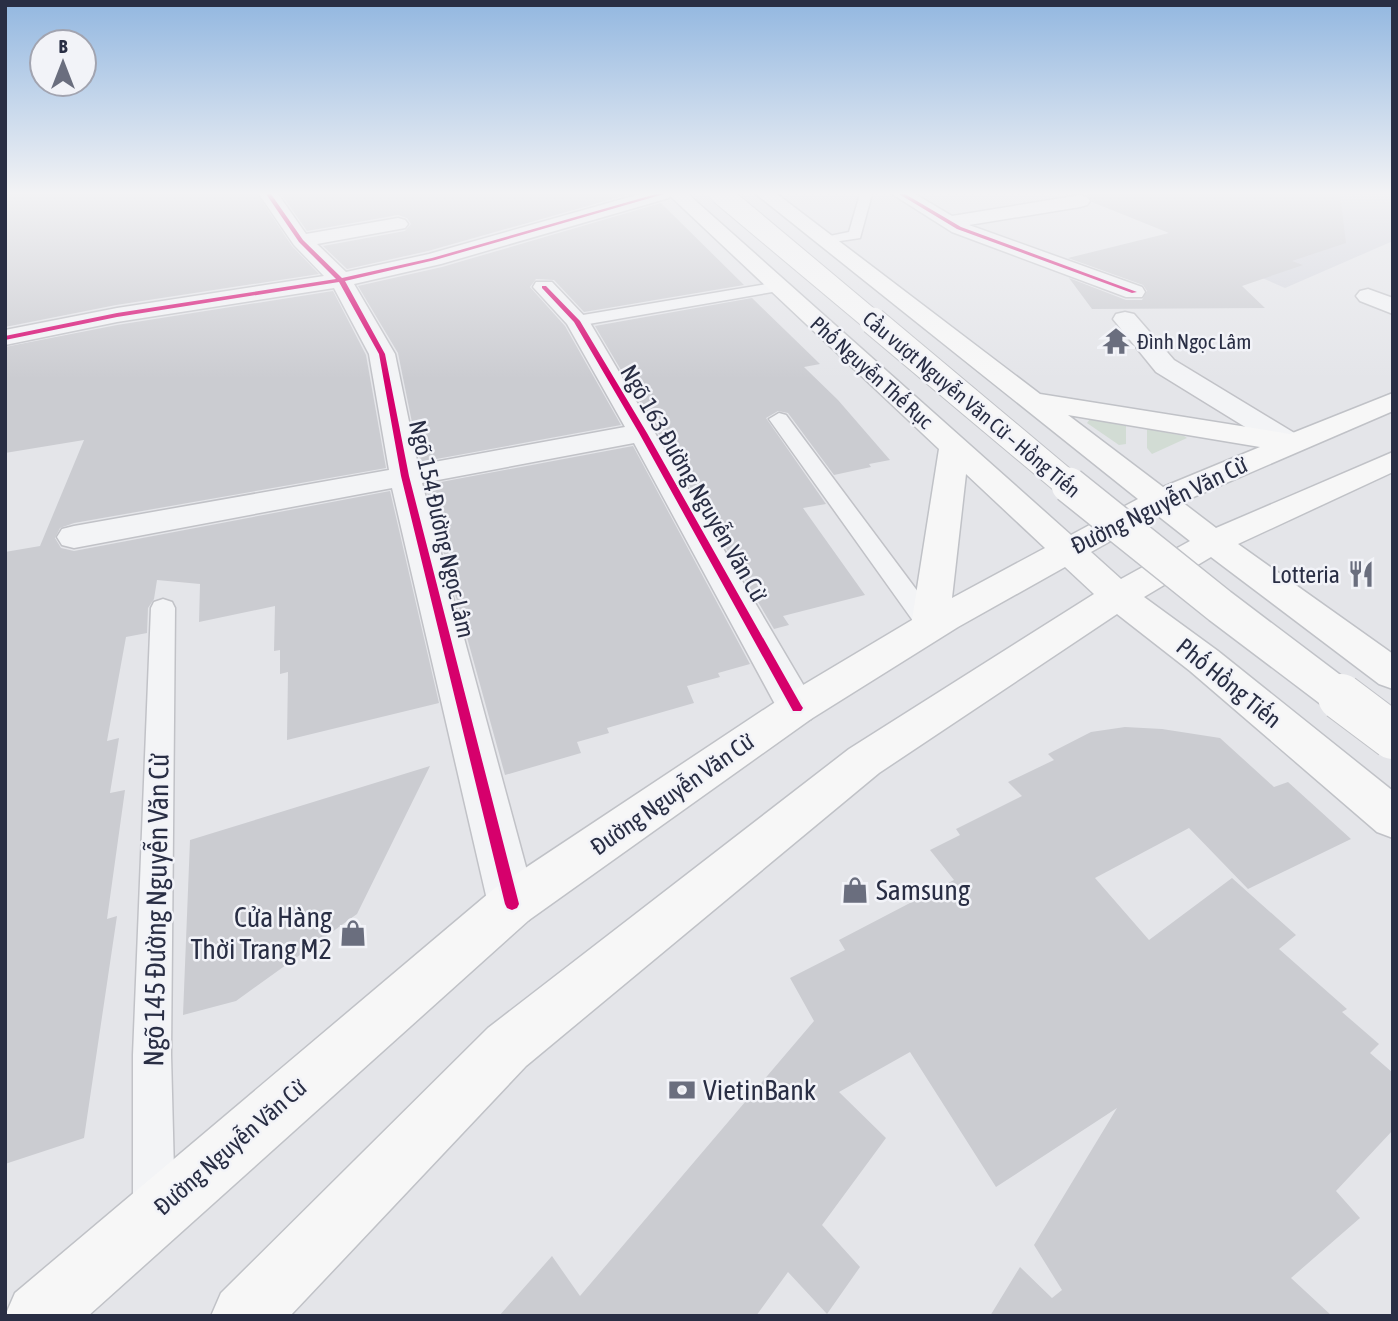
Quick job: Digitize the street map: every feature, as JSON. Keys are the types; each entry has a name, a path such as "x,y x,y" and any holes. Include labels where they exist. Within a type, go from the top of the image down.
{"main road":[{"name":"Phố Nguyễn Thế Rục","path":"745,256 1066,549"},
{"name":"Cầu vượt Nguyễn Văn Cừ – Hồng Tiến","path":"794,256 1075,491 1220,606 1393,736"},
{"path":"844,256 1213,542 1393,674"},
{"path":"1032,401 1291,443"},
{"name":"Đường Nguyễn Văn Cừ","path":"38,1316 154,1212 512,904 797,708 930,626 1066,549 1160,500 1393,401"},
{"path":"930,626 954,447"},
{"path":"244,1316 507,1047 864,761 1118,596 1213,542 1393,461"},
{"name":"Phố Hồng Tiến","path":"1066,549 1118,596 1204,661 1393,818"}],"street":[{"name":"Ngõ 154 Đường Ngọc Lâm","path":"315,256 341,281 382,354 405,476 512,904"},
{"path":"5,338 117,315 341,281 445,256"},
{"path":"1035,256 1134,292"},
{"name":"Ngõ 163 Đường Nguyễn Văn Cừ","path":"544,287 577,321 797,708"},
{"path":"1368,296 1393,307"},
{"path":"1125,319 1157,358 1175,374 1291,443"},
{"path":"74,537 643,433"}],"lane":[{"path":"577,321 779,286"},
{"path":"779,419 930,626"},
{"name":"Ngõ 145 Đường Nguyễn Văn Cừ","path":"154,1212 152,1055 163,608"}],"shaded area":[{"path":"1211,256 1359,256 1285,288"},
{"path":"1090,419 1126,426 1126,444 1119,445 1087,423"},
{"path":"1147,429 1187,438 1152,454 1147,448"}],"building":[{"path":"5,256 301,256 319,274 116,305 5,327"},
{"path":"333,256 407,256 347,269"},
{"path":"481,256 714,256 744,285 584,312 554,280 536,279 530,287 565,326 621,425 420,462 398,353 358,286"},
{"path":"1078,256 1308,256 1292,261 1303,265 1242,286 1265,308 1092,309 1069,278 1126,300 1142,300 1147,291 1143,285 1068,258"},
{"path":"333,291 366,355 386,468 74,523 60,528 55,538 61,548 74,551 390,491 439,703 287,740 288,672 280,674 280,650 274,651 275,606 199,622 200,584 157,580 154,599 148,608 147,633 126,637 107,741 119,738 110,793 125,790 107,919 117,916 84,1138 5,1164 5,552 40,546 84,440 5,453 5,347 117,325"},
{"path":"752,298 820,364 804,367 838,400 890,460 834,475 788,413 778,411 766,418 826,504 803,508 865,595 783,616 789,625 774,629 595,326"},
{"path":"633,446 750,664 718,673 720,677 687,686 694,703 607,728 609,733 577,742 581,753 505,775 425,485"},
{"path":"1125,727 1162,729 1220,738 1274,787 1288,782 1351,839 1248,889 1189,828 1095,878 1149,940 1232,878 1296,935 1279,949 1347,1009 1342,1012 1379,1044 1370,1053 1393,1073 1393,1130 1336,1191 1360,1218 1291,1278 1332,1316 990,1316 1020,1267 1052,1298 1062,1290 1034,1245 1117,1108 996,1187 910,1052 839,1092 886,1138 822,1225 860,1267 827,1314 788,1272 756,1316 499,1316 552,1256 580,1296 814,1021 790,978 845,950 839,940 954,880 930,850 960,835 956,829 1022,796 1008,782 1054,760 1048,754 1091,732"},
{"path":"430,766 357,914 236,1001 183,1015 190,840"}],"cycle path":[{"path":"316,256 341,280 382,354 405,476 512,904"},
{"path":"5,338 117,315 341,280 445,256"},
{"path":"1035,256 1134,292"},
{"path":"544,287 577,321 797,708"}],"place":[{"name":"Đình Ngọc Lâm","path":"1116,341"},
{"name":"Lotteria","path":"1361,574"},
{"name":"Samsung","path":"855,890"},
{"name":"Cửa Hàng Thời Trang M2","path":"353,933"},
{"name":"VietinBank","path":"682,1090"}]}
